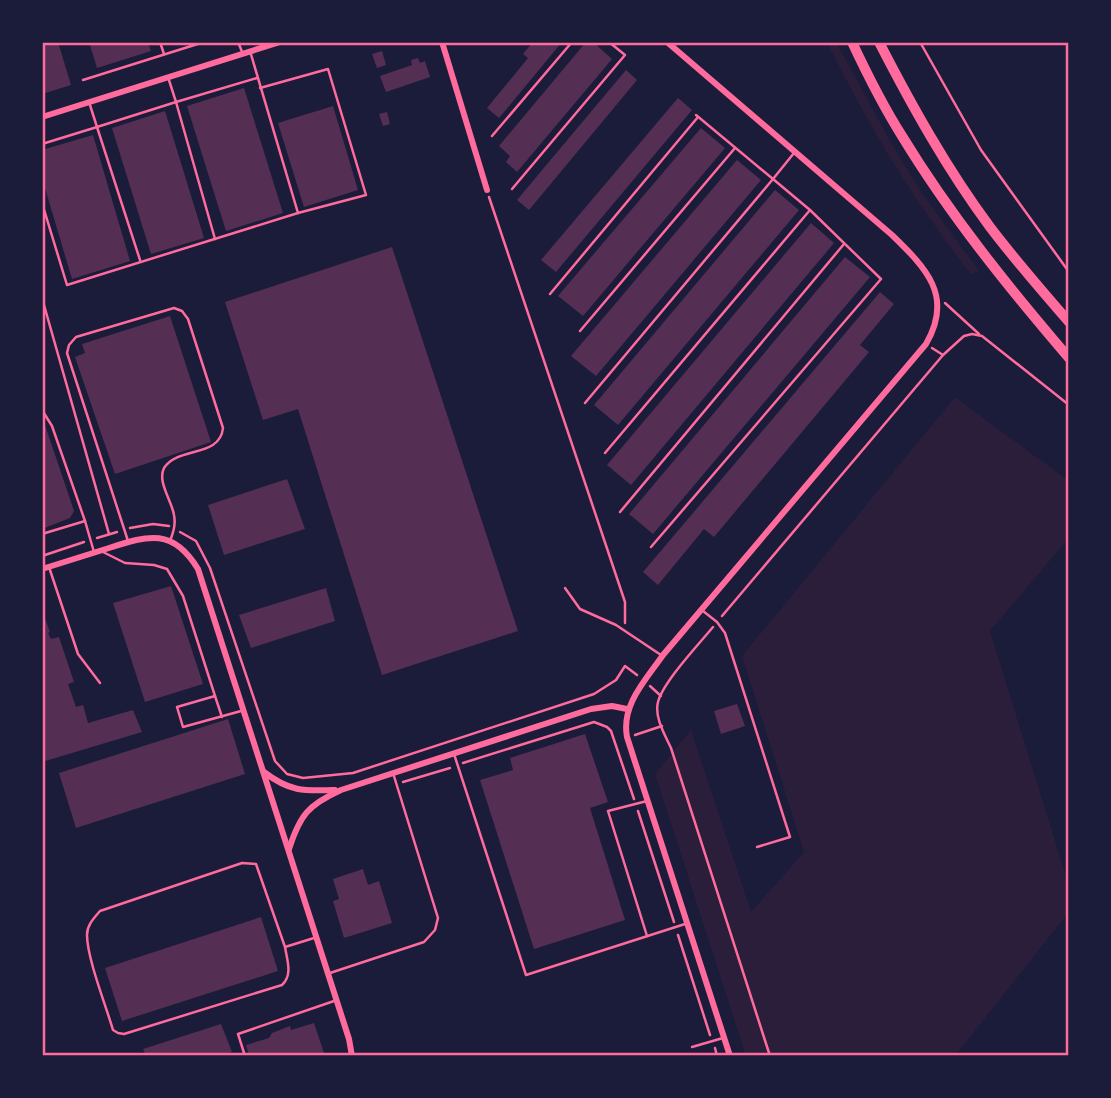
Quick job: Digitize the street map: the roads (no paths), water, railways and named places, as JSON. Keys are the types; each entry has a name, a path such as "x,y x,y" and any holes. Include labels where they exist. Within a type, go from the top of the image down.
{"highway":[{"path":"852,42 903,137 938,189 1006,284 1069,358"},
{"path":"879,42 921,120 959,181 997,235 1069,322"}],"street":[{"path":"42,117 280,42"},
{"path":"442,42 487,190"},
{"path":"667,42 796,151 909,252 924,269 938,297 934,331 926,344 663,655 627,709 627,737 730,1056"},
{"path":"46,568 141,537 170,541 190,557 198,569 329,974 352,1056"},
{"path":"289,849 297,825 308,809 318,800 341,790 592,709 612,706 627,709"},
{"path":"264,771 280,784 301,791 341,790"}],"lane":[{"path":"160,42 164,54"},
{"path":"83,80 204,42"},
{"path":"238,42 246,52 257,78 298,213"},
{"path":"492,136 572,42"},
{"path":"512,189 625,55 609,42"},
{"path":"42,203 67,285 298,213 366,195 328,69 260,88"},
{"path":"168,77 215,239"},
{"path":"42,144 257,78"},
{"path":"89,102 141,262"},
{"path":"550,294 697,116 810,210 881,279 651,547"},
{"path":"580,331 735,148"},
{"path":"584,403 796,151"},
{"path":"604,453 810,210"},
{"path":"621,512 844,244"},
{"path":"128,541 67,353 69,345 76,337 174,308 182,311 188,318 223,428 222,437 215,444 173,460 164,468 162,477 174,515 175,529 170,541"},
{"path":"42,410 52,426 97,551 125,563 155,565 167,569 183,596 222,717"},
{"path":"42,534 85,522"},
{"path":"46,568 78,654 100,683"},
{"path":"565,589 580,609 616,625 663,655"},
{"path":"701,610 717,622 725,633 790,837 757,847"},
{"path":"215,696 177,707 183,727 244,711"},
{"path":"454,754 526,975 688,923"},
{"path":"329,974 424,942 437,925 438,918 393,773"},
{"path":"648,801 608,811 648,936"},
{"path":"251,862 256,864 285,947 289,972 288,979 282,985 124,1034 113,1030 86,933 90,922 100,911 251,862"},
{"path":"285,947 317,937"},
{"path":"245,1056 237,1034 337,1000"},
{"path":"692,1047 724,1037"}]}
